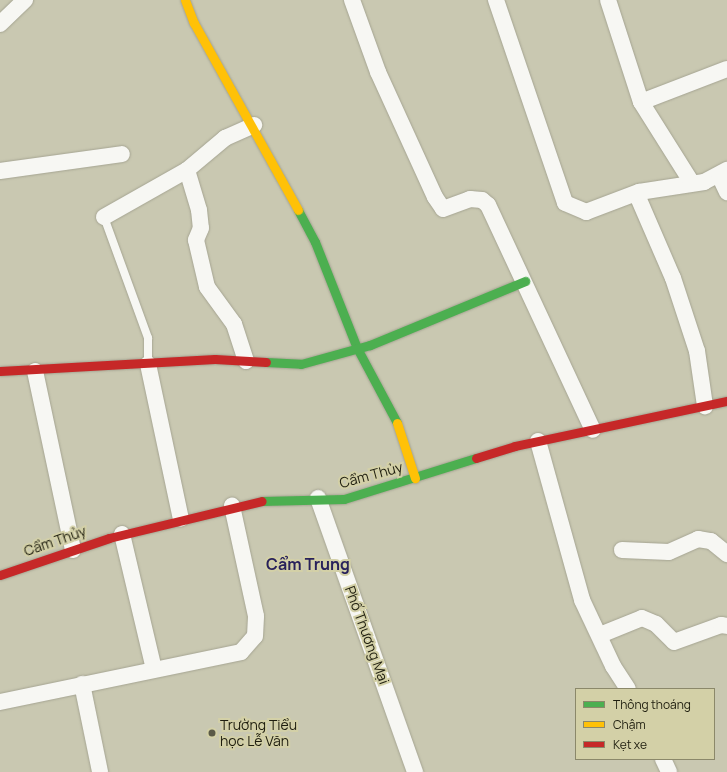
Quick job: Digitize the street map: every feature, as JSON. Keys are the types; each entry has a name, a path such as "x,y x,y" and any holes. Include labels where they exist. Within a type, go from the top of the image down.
{"street":[{"path":"0,24 25,0"},
{"path":"185,0 219,69 254,125 315,242 357,348 401,430 415,478"},
{"path":"352,0 378,72 435,197 443,209 470,200 482,200 488,205 525,281 593,430"},
{"path":"496,0 565,203 586,212 637,195 692,183 704,182 723,173 727,192"},
{"path":"608,0 641,102 692,183"},
{"path":"641,102 727,69"},
{"path":"104,217 187,170 225,138 254,125"},
{"path":"0,170 122,154"},
{"path":"187,170 199,210 201,228 196,240 207,288 234,324 246,361"},
{"path":"637,195 673,278 694,344 705,406"},
{"path":"0,371 35,371 148,364 246,361 301,364 357,348 525,281"},
{"path":"148,364 181,519"},
{"path":"35,371 73,550"},
{"name":"Cẩm Thủy","path":"0,575 122,534 250,501 318,498 344,499 538,441 727,401"},
{"path":"538,441 582,600 600,635 613,666 627,688"},
{"name":"Phố Thương Mại","path":"318,498 415,772"},
{"path":"0,702 241,652 255,636 256,616 232,506"},
{"path":"122,534 154,669"},
{"path":"622,550 669,552 698,539 711,541 727,554"},
{"path":"600,635 642,618 656,624 674,642 721,625 727,626"},
{"path":"82,684 100,772"},
{"path":"663,760 669,772"}],"lane":[{"path":"104,217 148,338 148,364"}],"traffic: fast":[{"path":"298,210 315,242 357,348 397,423"},
{"path":"266,362 301,364 370,345 525,281"},
{"path":"262,501 344,499 476,458"}],"traffic: slow":[{"path":"185,0 194,23 298,210"},
{"path":"397,423 415,478"}],"traffic: jam":[{"path":"0,371 215,359 266,362"},
{"path":"476,458 515,446 727,401"},
{"path":"0,575 109,538 262,501"}],"place":[{"name":"Trường Tiểu học Lễ Văn","path":"212,733"}],"district":[{"name":"Cẩm Trung","path":"308,564"}]}
